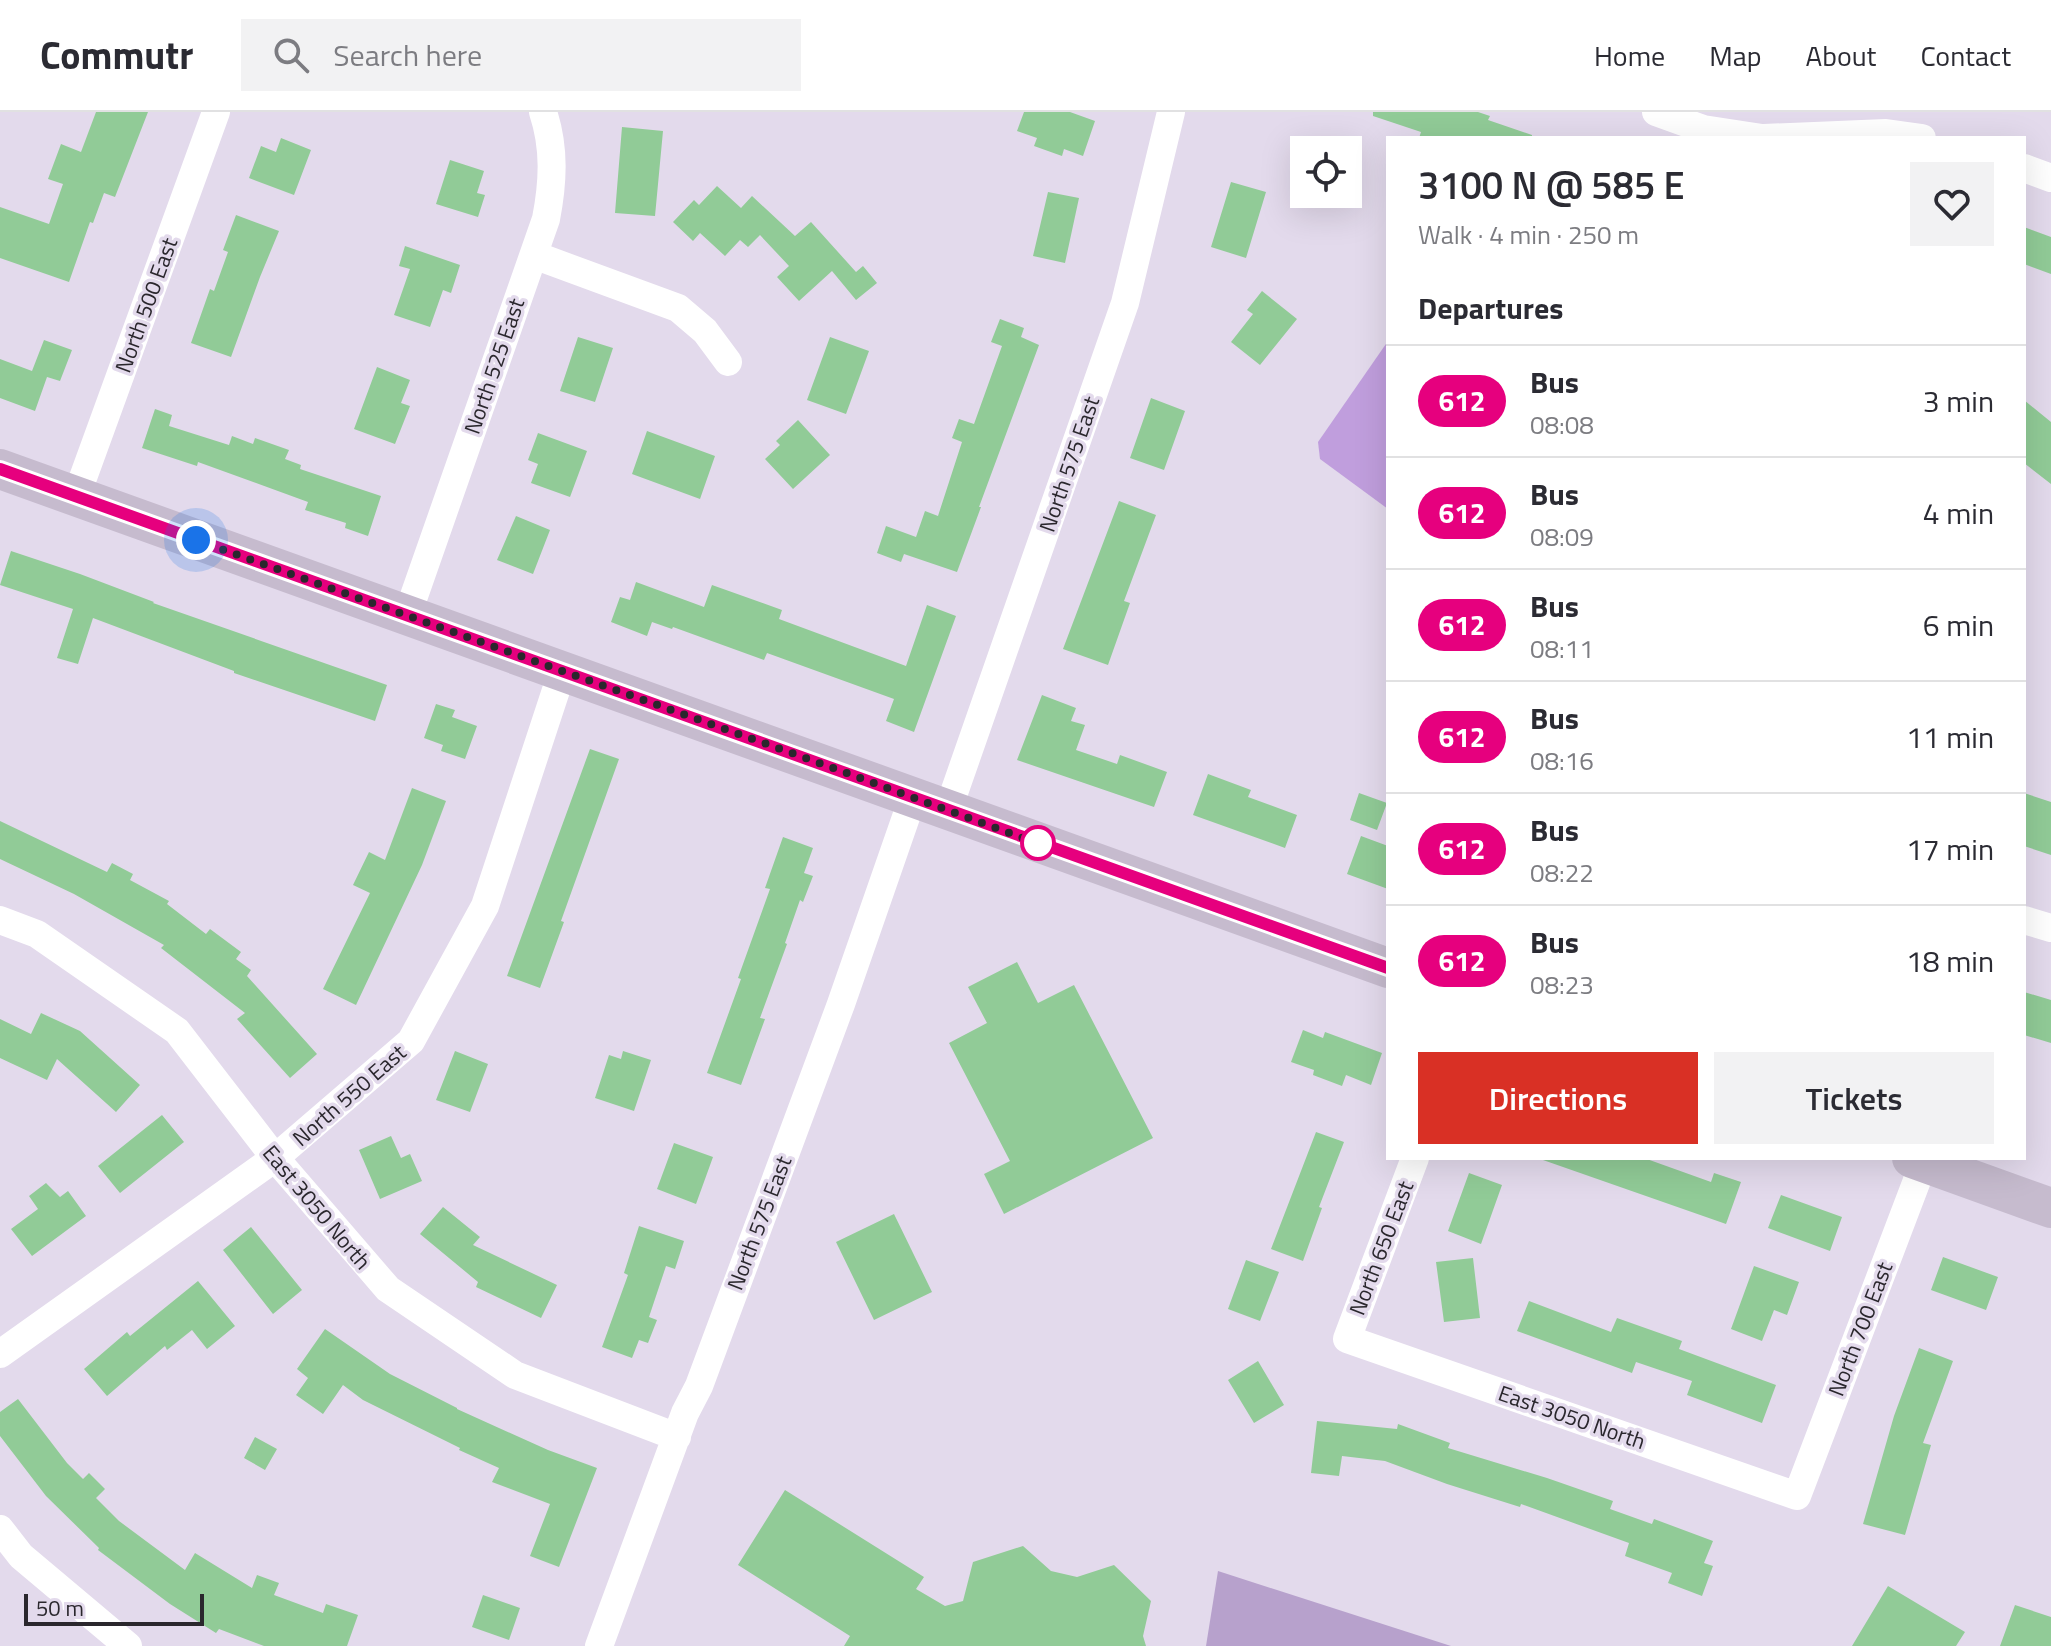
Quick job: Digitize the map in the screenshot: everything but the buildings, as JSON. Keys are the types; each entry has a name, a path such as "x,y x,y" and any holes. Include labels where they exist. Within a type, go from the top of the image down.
{"main road":[{"path":"0,469 1386,967"},
{"path":"1918,1160 2051,1208"}],"street":[{"name":"North 500 East","path":"76,497 216,112"},
{"name":"North 525 East","path":"407,616 546,219 552,190 552,161 549,130 543,112"},
{"name":"North 575 East","path":"599,1646 841,1004 931,804 1125,303 1171,112"},
{"path":"1656,112 1703,129 1750,136"},
{"path":"1843,136 1886,133 1908,136"},
{"path":"2026,169 2051,178"},
{"path":"534,255 678,308 705,331 728,362"},
{"name":"North 550 East","path":"0,1354 275,1158 411,1041 485,906 562,672"},
{"name":"East 3050 North","path":"0,920 37,934 177,1031 275,1158 388,1289 515,1375 677,1437"},
{"path":"2026,921 2051,928"},
{"name":"North 650 East","path":"1347,1339 1414,1160"},
{"name":"North 700 East","path":"1797,1496 1918,1160"},
{"name":"East 3050 North","path":"1347,1339 1797,1496"},
{"path":"0,1529 21,1556 128,1646"}],"shaded area":[{"path":"1386,344 1386,508 1320,459 1318,442"},
{"path":"1218,1571 1451,1646 1206,1646"}],"bus line":[{"name":"612","path":"0,469 1386,967"}],"route":[{"path":"196,540 1045,846 1038,843"}]}
